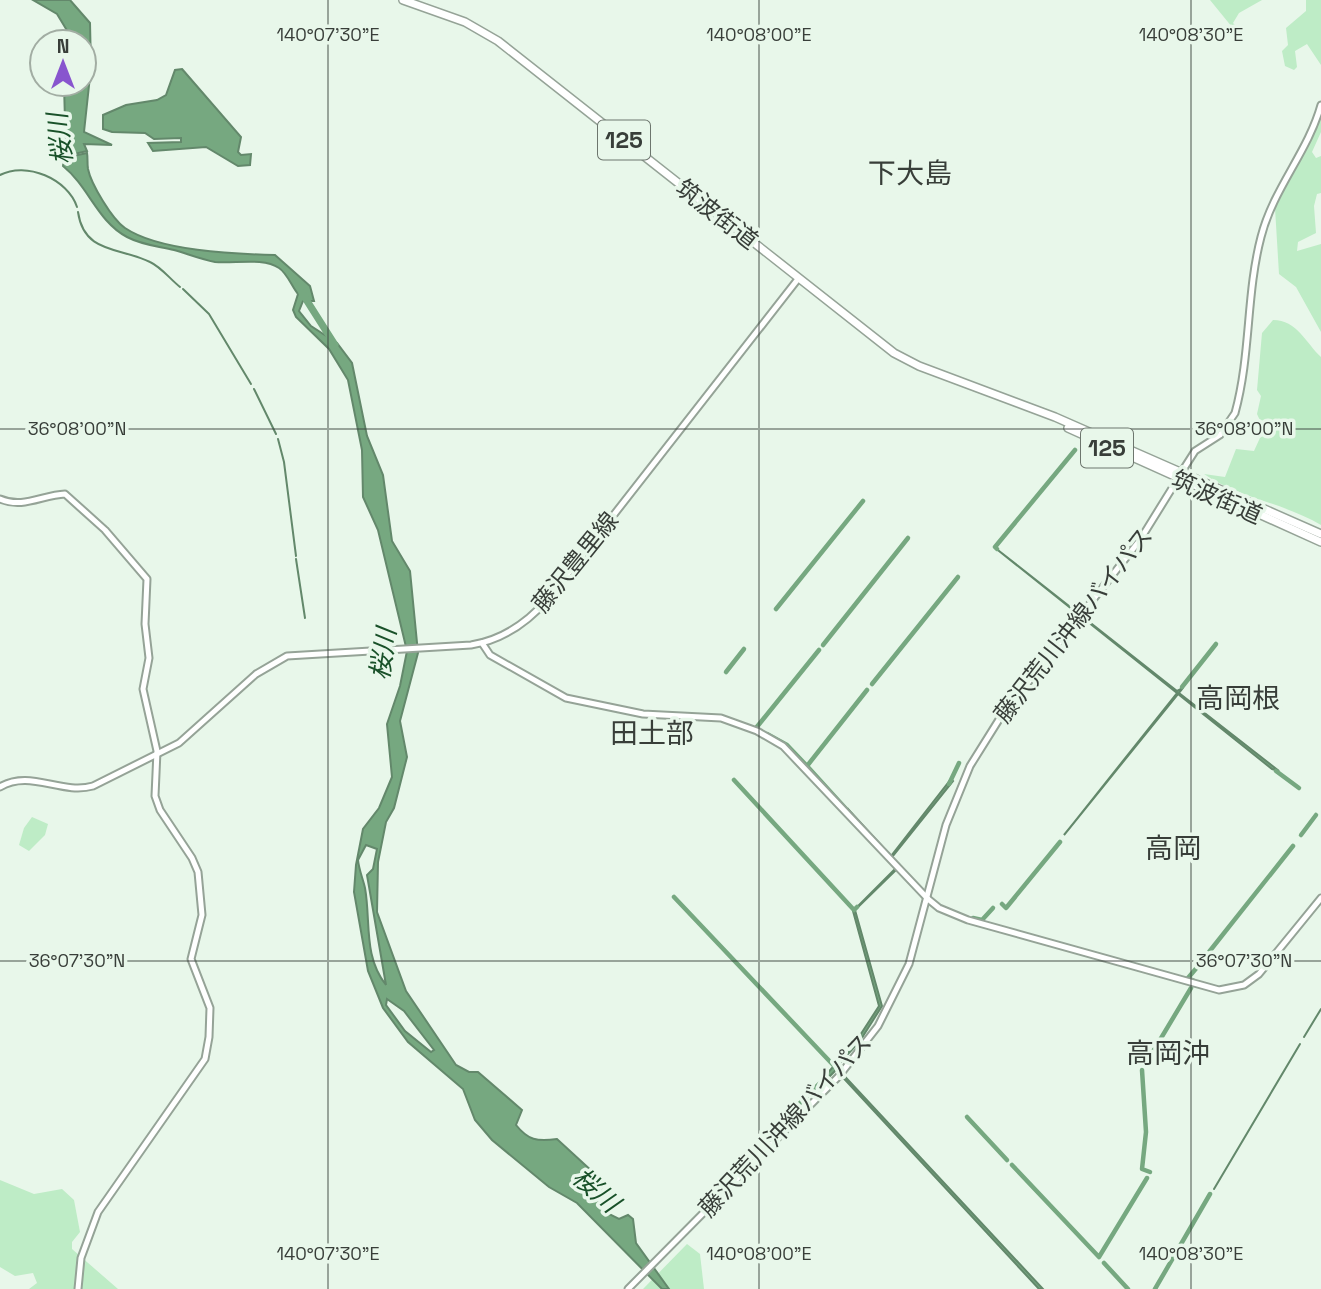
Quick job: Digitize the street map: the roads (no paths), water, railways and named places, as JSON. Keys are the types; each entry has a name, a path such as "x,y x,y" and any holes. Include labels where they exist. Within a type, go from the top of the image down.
{"highway":[{"name":"筑波街道","path":"403,0 465,22 498,41 798,279 906,360 1040,411 1321,542"},
{"name":"筑波街道","path":"1179,477 1321,534"}],"street":[{"name":"藤沢荒川沖線バイパス","path":"628,1289 842,1073 878,1026 909,964 952,809 984,742 1133,549 1195,451 1220,435 1235,412 1261,236 1274,198 1312,130 1321,105"},
{"name":"藤沢豊里線","path":"0,787 12,781 27,779 69,787 89,787 186,738 267,666 293,655 482,643 513,630 537,611 798,279"},
{"path":"0,499 15,503 31,502 65,494 105,530 144,574 148,584 144,609 149,658 144,695 157,755 156,802 198,872 202,915 191,960 211,1015 208,1051 205,1059 103,1201 84,1246 78,1289"},
{"path":"482,643 490,655 566,698 643,714 720,718 757,731 783,746 928,899 941,909 968,920 1219,990 1244,985 1259,974 1321,898"}],"water":[{"path":"33,0 70,0 90,23 90,28 66,28 57,14"},
{"path":"182,69 241,137 238,152 241,155 251,154 250,165 238,166 206,147 153,151 148,143 181,142 181,138 154,139 145,133 112,132 103,129 103,115 126,105 157,100 166,95 175,70"},
{"path":"64,98 88,98 84,132 112,145 84,144 87,151 66,156"},
{"path":"87,153 90,175 103,201 125,228 140,236 197,250 275,255 310,286 314,301 303,301 299,311 311,326 337,343 352,363 367,436 383,475 392,541 410,571 418,653 400,721 407,757 394,808 386,822 378,862 377,912 406,991 456,1065 469,1072 478,1072 522,1110 516,1125 525,1134 538,1140 557,1139 607,1185 598,1201 609,1214 619,1219 628,1215 633,1219 636,1243 669,1289 662,1289 577,1203 549,1187 492,1140 475,1120 463,1089 408,1042 383,1008 368,971 354,892 356,865 363,829 379,808 392,777 387,724 400,686 407,651 378,530 363,497 362,450 348,380 329,349 296,317 293,310 298,294 279,268 257,262 215,262 127,237 100,213 80,184 63,166 64,158","holes":["366,845 377,849 373,869 367,875 386,985 374,962 369,938 367,900 358,860","387,999 404,1011 434,1050 431,1052 405,1031 386,1005"]},
{"path":"994,547 1177,691 1183,688 1179,693 1279,771 1272,769 1178,694 1064,835 1177,693"},
{"path":"951,779 953,781 892,857 916,884 898,868 855,910 882,1006 860,1041 836,1067 1043,1289 1039,1289 836,1070 818,1088 816,1086 857,1040 879,1006 853,911 897,867 846,811 848,809 891,856"}],"waterway":[{"path":"0,175 22,170 45,175 65,188 77,207"},
{"path":"78,212 82,226 96,242 150,262 180,287"},
{"path":"183,289 209,314 251,384"},
{"name":"桜川","path":"302,293 335,345"},
{"path":"254,389 276,434"},
{"path":"278,439 284,462 296,556"},
{"path":"997,549 995,547 1075,450"},
{"path":"776,609 863,501"},
{"path":"823,645 908,538"},
{"path":"296,559 305,618"},
{"path":"872,684 958,577"},
{"path":"1182,687 1216,644"},
{"path":"726,672 744,649"},
{"path":"759,730 756,728 819,650"},
{"path":"847,810 807,766 867,690"},
{"path":"767,734 787,745 807,766"},
{"path":"949,784 959,763"},
{"path":"1276,771 1299,788"},
{"path":"734,780 854,910 857,907"},
{"path":"1301,835 1316,815"},
{"path":"1002,904 1006,908 1060,842"},
{"path":"1209,952 1293,846"},
{"path":"674,897 837,1069"},
{"path":"973,918 982,920 993,908"},
{"path":"1194,981 1188,978 1205,958"},
{"path":"1145,1065 1191,988"},
{"path":"1304,1037 1321,1009"},
{"path":"1214,1189 1300,1044"},
{"path":"1142,1070 1146,1132 1142,1169 1150,1172"},
{"path":"793,1110 821,1082"},
{"path":"967,1117 1007,1160"},
{"path":"1012,1165 1099,1257 1147,1178"},
{"path":"1155,1289 1210,1194"},
{"path":"1104,1263 1128,1289"}],"district":[{"name":"下大島","path":"910,173"},
{"name":"高岡根","path":"1238,698"},
{"name":"田土部","path":"652,733"},
{"name":"高岡","path":"1173,848"},
{"name":"高岡沖","path":"1168,1053"}]}
